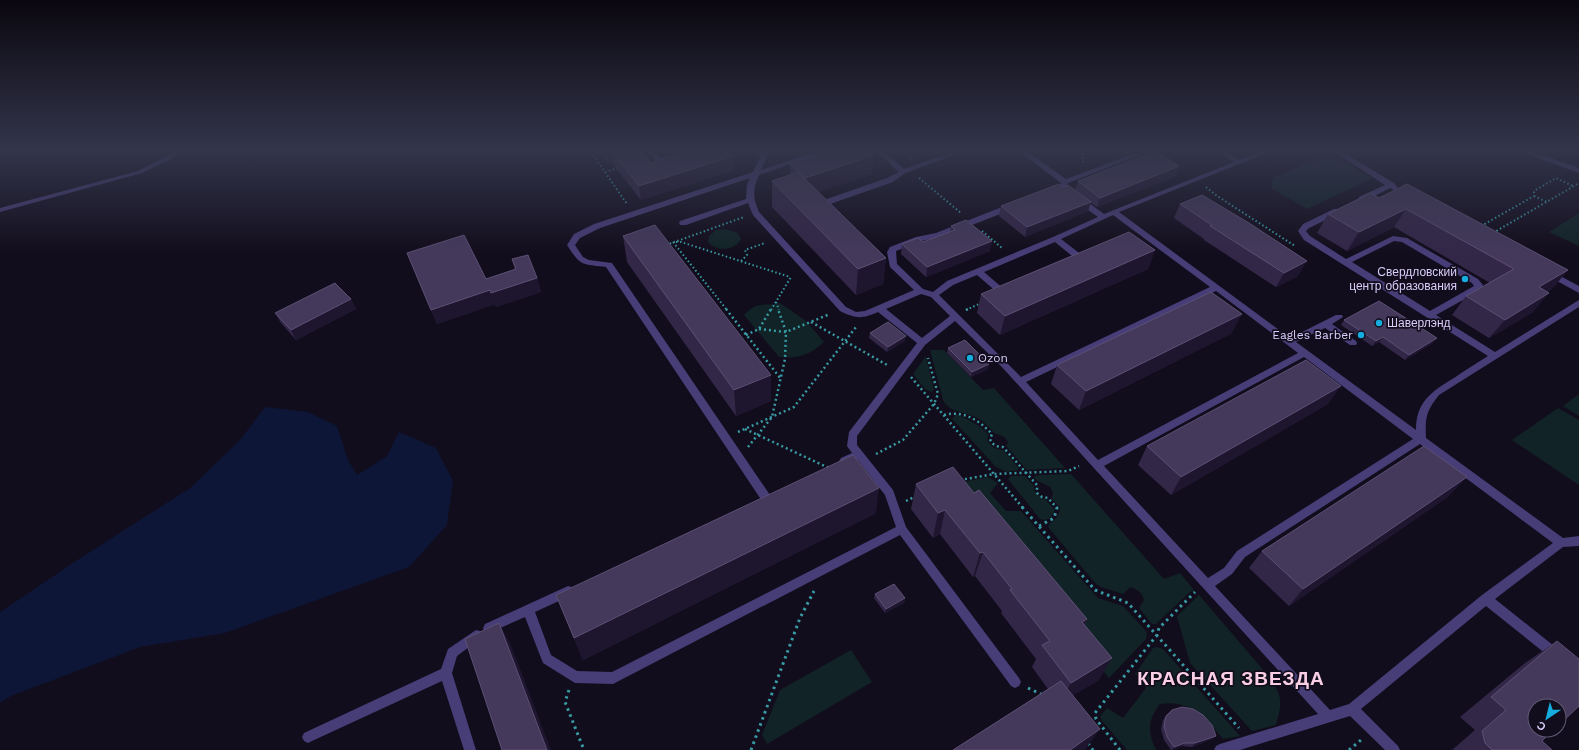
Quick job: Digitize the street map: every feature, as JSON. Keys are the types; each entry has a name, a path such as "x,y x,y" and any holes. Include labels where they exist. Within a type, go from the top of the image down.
{"lane":[{"path":"0,210 98,184"},
{"path":"724,184 597,226 577,236 571,245 580,259 587,262 609,265 766,498"},
{"path":"751,184 750,200 756,213 844,309 855,315 866,314 920,291"},
{"path":"827,202 879,184"},
{"path":"1059,184 1103,217"},
{"path":"1061,186 1066,184"},
{"path":"934,295 950,283 1056,239 1114,212 1186,184"},
{"path":"1388,184 1404,193"},
{"path":"1356,202 1391,186"},
{"path":"683,222 750,200"},
{"path":"1020,203 938,235 919,239 893,249 891,252 893,264 920,291 934,295 1020,381 1329,717"},
{"path":"1341,209 1306,226 1302,231 1307,238 1495,356"},
{"path":"1114,212 1562,543"},
{"path":"1346,262 1393,238 1398,238 1475,281 1479,285 1478,288 1430,315"},
{"path":"1056,239 1080,258"},
{"path":"1538,268 1579,290"},
{"path":"978,271 1005,290 984,299"},
{"path":"1020,381 1216,288"},
{"path":"1421,439 1420,418 1426,405 1436,393 1579,303"},
{"path":"879,308 922,342"},
{"path":"956,316 922,342 852,435 852,446 890,494 902,529 1015,682"},
{"path":"1290,342 1339,317"},
{"path":"1325,324 1353,343"},
{"path":"1095,463 1304,353"},
{"path":"1207,585 1228,572 1241,554 1421,439"},
{"path":"829,468 860,457"},
{"path":"528,610 547,659 575,677 613,678 902,529"},
{"path":"1220,750 1352,710 1486,599 1562,543 1579,541"},
{"path":"470,750 446,673 452,653 478,633 578,586"},
{"path":"1486,599 1567,663"},
{"path":"308,737 446,673"},
{"path":"1352,710 1394,750"}],"path":[{"path":"613,184 634,214"},
{"path":"1534,196 1534,191 1546,184"},
{"path":"1569,184 1573,186"},
{"path":"1490,234 1576,184"},
{"path":"1534,196 1547,202"},
{"path":"1479,228 1534,196"},
{"path":"659,247 756,213"},
{"path":"741,262 747,255 745,250 778,238"},
{"path":"673,242 681,242 790,277 759,329"},
{"path":"673,242 781,379"},
{"path":"956,316 980,304 984,299"},
{"path":"739,458 772,417 785,359 786,332 776,302"},
{"path":"746,335 759,329 786,332 844,309"},
{"path":"725,438 794,407 866,314"},
{"path":"811,322 902,370 934,404 1095,590 1128,603 1250,741"},
{"path":"860,457 903,440 934,404 938,394 928,355 922,342"},
{"path":"944,416 951,412 958,413 969,416 977,421 992,434 990,440 992,444 998,447 1003,446 1037,485 1036,493 1042,497 1048,498 1057,508 1054,518 1039,526"},
{"path":"744,429 829,468"},
{"path":"957,480 994,474 1068,471 1095,463"},
{"path":"894,507 920,494"},
{"path":"751,750 800,618 826,568"},
{"path":"1120,750 1096,719 1095,713 1156,635 1159,628 1194,593 1207,585"},
{"path":"575,677 565,702 584,750"},
{"path":"1015,682 1047,697"},
{"path":"1349,750 1368,735"},
{"path":"1084,739 1093,750"}],"shaded area":[{"path":"1272,184 1360,184 1307,209 1271,188"},
{"path":"1579,213 1579,246 1549,232"},
{"path":"725,229 738,233 741,239 738,243 730,248 720,249 708,242 709,236 716,230"},
{"path":"780,303 806,321 824,342 809,353 798,357 779,357 744,315 753,307"},
{"path":"930,350 944,350 983,390 994,388 1065,468 1027,470 1006,446 1008,443 1004,437 994,433 981,420 953,410 949,407 943,400"},
{"path":"926,356 934,390 931,392 925,389 913,374"},
{"path":"1579,394 1579,416 1563,406"},
{"path":"1558,408 1579,420 1579,485 1512,440"},
{"path":"956,414 982,428 989,435 987,439 990,444 997,449 1003,450 1018,467 1018,470 1006,472 995,466 952,419"},
{"path":"1071,474 1164,579 1180,573 1194,590 1156,624 1152,624 1139,608 1144,600 1139,591 1130,587 1123,594 1096,584 1048,527 1049,524 1057,517 1060,507 1051,498 1053,494 1052,490 1034,478 1035,476 1039,475"},
{"path":"1011,476 1025,476 1034,486 1035,493 1046,500 1055,510 1050,518 1045,520 1040,519 1008,479"},
{"path":"988,477 998,483 990,493 1006,511 1021,511 1098,598 1123,606 1147,632 1146,639 1109,678 952,484"},
{"path":"1199,595 1271,679 1278,691 1280,701 1276,725 1252,731 1190,663 1177,616"},
{"path":"1157,647 1163,649 1240,736 1223,739 1204,717 1189,707 1171,703 1160,704 1153,715 1150,726 1151,737 1156,750 1127,750 1102,721 1100,716 1107,708 1123,718 1146,688 1135,674 1153,648"},
{"path":"851,650 872,682 767,744 762,735 780,690"}],"water":[{"path":"265,407 308,412 337,426 348,460 357,475 387,456 399,432 436,448 453,481 447,525 409,567 225,633 140,647 11,696 0,703 0,612 79,559 190,488 240,440"}],"building":[{"path":"775,184 810,184 886,258 858,269"},
{"path":"1059,184 1063,187 1068,185 1091,202 1027,227 1001,206"},
{"path":"1082,184 1135,184 1100,198"},
{"path":"1407,184 1568,270 1539,287 1549,293 1505,320 1466,296 1514,269 1406,209 1359,232 1328,214 1371,193 1379,198"},
{"path":"1202,195 1249,223 1307,261 1284,273 1210,226 1212,225 1180,204"},
{"path":"966,220 992,241 927,267 902,244 918,238 923,242 955,230 951,226"},
{"path":"655,225 771,375 734,390 623,236"},
{"path":"1129,232 1155,250 1005,316 981,294"},
{"path":"464,235 486,279 516,269 512,259 528,255 537,278 491,293 490,290 431,310 407,253"},
{"path":"335,283 351,299 291,330 275,313"},
{"path":"1211,292 1242,314 1086,391 1057,365"},
{"path":"1379,301 1437,338 1409,355 1383,337 1376,341 1344,320"},
{"path":"888,322 906,336 888,347 870,333"},
{"path":"965,340 989,364 972,372 948,348"},
{"path":"1306,360 1341,386 1181,477 1147,446"},
{"path":"1424,446 1467,477 1303,589 1262,551"},
{"path":"853,455 879,488 574,638 556,595"},
{"path":"953,467 974,493 979,490 1087,619 1082,622 1112,658 1071,683 1042,645 1050,641 1010,590 1012,589 983,552 980,553 945,510 938,513 916,484"},
{"path":"894,584 905,598 886,609 875,594"},
{"path":"499,623 547,750 502,750 465,639"},
{"path":"1557,641 1579,659 1579,706 1567,717 1567,698 1527,698 1527,738 1545,738 1542,741 1552,750 1492,750 1485,743 1482,731 1506,710 1491,697"},
{"path":"1061,681 1100,729 1070,750 953,750"},
{"path":"1182,707 1193,709 1203,715 1212,725 1216,736 1195,743 1185,743 1174,747 1167,737 1164,726 1166,716 1172,710"}],"place":[{"name":"Свердловский центр образования","path":"1465,279"},
{"name":"Шаверлэнд","path":"1379,323"},
{"name":"Eagles Barber","path":"1361,335"},
{"name":"Ozon","path":"970,358"}],"district":[{"name":"КРАСНАЯ ЗВЕЗДА","path":"1231,678"}]}
